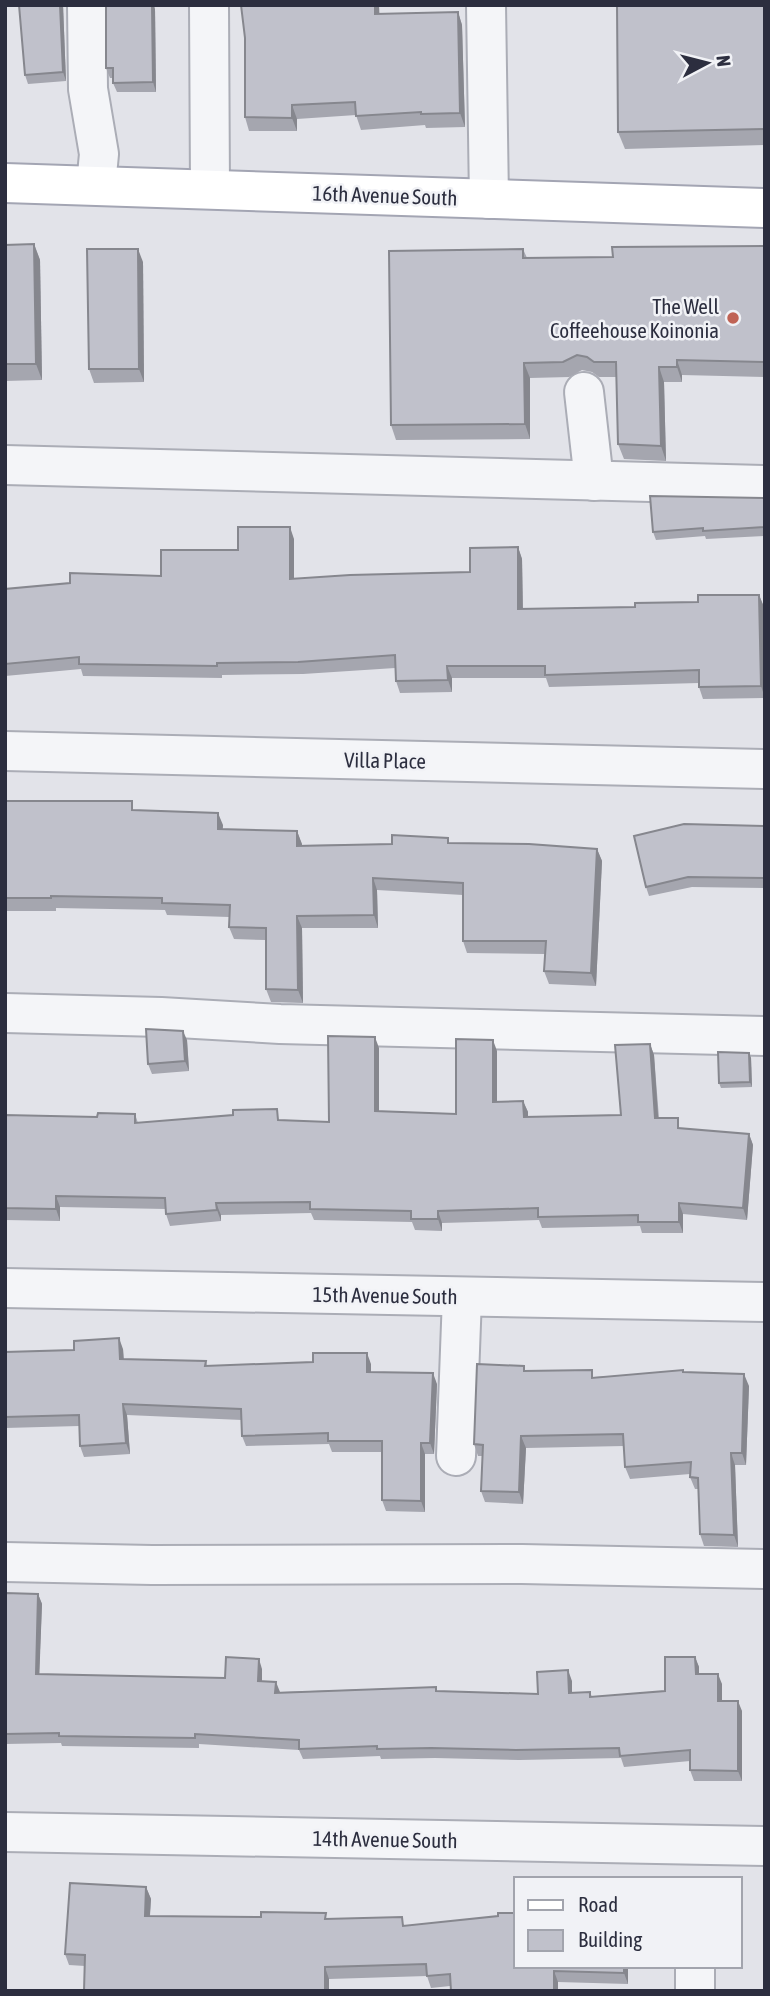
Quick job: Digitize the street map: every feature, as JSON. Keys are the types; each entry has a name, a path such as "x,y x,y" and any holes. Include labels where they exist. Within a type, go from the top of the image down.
{"main road":[{"name":"16th Avenue South","path":"5,183 765,208"}],"street":[{"path":"87,5 88,89 99,154 96,185"},
{"path":"209,5 210,189"},
{"path":"486,5 489,199"},
{"path":"584,392 594,481"},
{"path":"5,465 765,485"},
{"name":"Villa Place","path":"5,751 765,769"},
{"path":"5,1013 161,1017 279,1024 765,1036"},
{"name":"15th Avenue South","path":"5,1288 765,1302"},
{"path":"456,1456 462,1297"},
{"path":"5,1562 152,1565 522,1564 765,1569"},
{"name":"14th Avenue South","path":"5,1832 695,1862 765,1846"},
{"path":"695,1968 695,1991"}],"building":[{"path":"19,5 60,5 63,72 25,75"},
{"path":"106,5 152,5 153,82 113,83 113,68 106,68"},
{"path":"241,5 375,5 375,14 458,12 460,113 421,112 356,116 355,102 292,105 292,118 245,117 245,38"},
{"path":"617,5 765,5 765,129 618,132"},
{"path":"34,244 36,364 5,364 5,245"},
{"path":"765,246 765,362 677,360 677,367 659,367 661,446 618,444 616,362 594,362 577,355 563,362 524,363 525,424 391,425 389,251 523,249 523,258 613,257 612,247"},
{"path":"87,249 138,249 139,369 89,369"},
{"path":"650,496 764,498 765,527 653,532"},
{"path":"238,527 290,527 290,579 470,572 470,548 518,547 518,609 635,607 635,603 698,602 698,595 759,595 761,686 699,687 699,670 545,675 545,666 447,666 448,680 396,681 395,655 298,662 217,663 217,666 79,664 79,657 5,664 5,589 70,583 70,573 161,576 161,550 238,550"},
{"path":"5,801 132,801 132,810 218,813 218,829 297,831 297,846 392,844 392,835 448,838 448,843 529,844 597,849 591,973 544,971 546,941 463,941 463,883 373,878 374,915 297,916 298,990 266,989 266,928 229,927 230,905 162,903 162,898 5,898"},
{"path":"684,824 765,826 765,878 688,877 646,887 634,836"},
{"path":"146,1029 183,1031 185,1061 148,1064"},
{"path":"328,1036 375,1037 375,1111 456,1114 456,1039 493,1040 493,1102 523,1101 524,1117 621,1115 615,1045 650,1044 655,1118 678,1118 678,1128 749,1134 743,1208 679,1203 679,1222 638,1222 638,1215 538,1217 538,1208 438,1211 438,1219 411,1219 411,1211 310,1209 310,1202 216,1203 217,1210 166,1214 165,1198 56,1196 56,1209 5,1208 5,1115 97,1117 98,1113 135,1114 135,1123 233,1115 233,1110 277,1109 278,1120 329,1122"},
{"path":"718,1052 749,1053 750,1082 719,1083"},
{"path":"119,1338 120,1359 206,1361 205,1366 313,1362 313,1353 367,1353 367,1372 433,1373 430,1443 421,1443 421,1501 382,1500 382,1441 328,1441 328,1433 242,1436 241,1409 123,1404 126,1443 80,1446 79,1415 5,1417 5,1352 74,1350 74,1341"},
{"path":"477,1364 524,1366 524,1371 592,1370 592,1378 683,1370 744,1374 742,1453 731,1453 734,1535 700,1534 698,1478 690,1477 691,1462 625,1467 623,1434 521,1436 519,1492 481,1491 483,1445 474,1444"},
{"path":"5,1593 38,1594 36,1674 225,1678 226,1657 259,1659 258,1681 276,1682 275,1693 436,1687 436,1691 538,1694 537,1672 568,1670 569,1693 590,1692 590,1697 665,1691 665,1657 695,1657 696,1674 718,1674 718,1701 738,1701 738,1771 690,1770 690,1750 620,1756 619,1748 377,1749 377,1746 299,1749 299,1740 195,1734 195,1738 59,1736 59,1733 5,1734"},
{"path":"70,1883 146,1887 145,1916 261,1917 261,1912 326,1913 325,1919 402,1917 403,1926 514,1913 514,1968 624,1968 624,1973 554,1971 554,1991 451,1991 450,1974 427,1976 426,1964 325,1967 325,1991 84,1991 85,1955 65,1954"}],"place":[{"name":"The Well Coffeehouse Koinonia","path":"733,318"}]}
